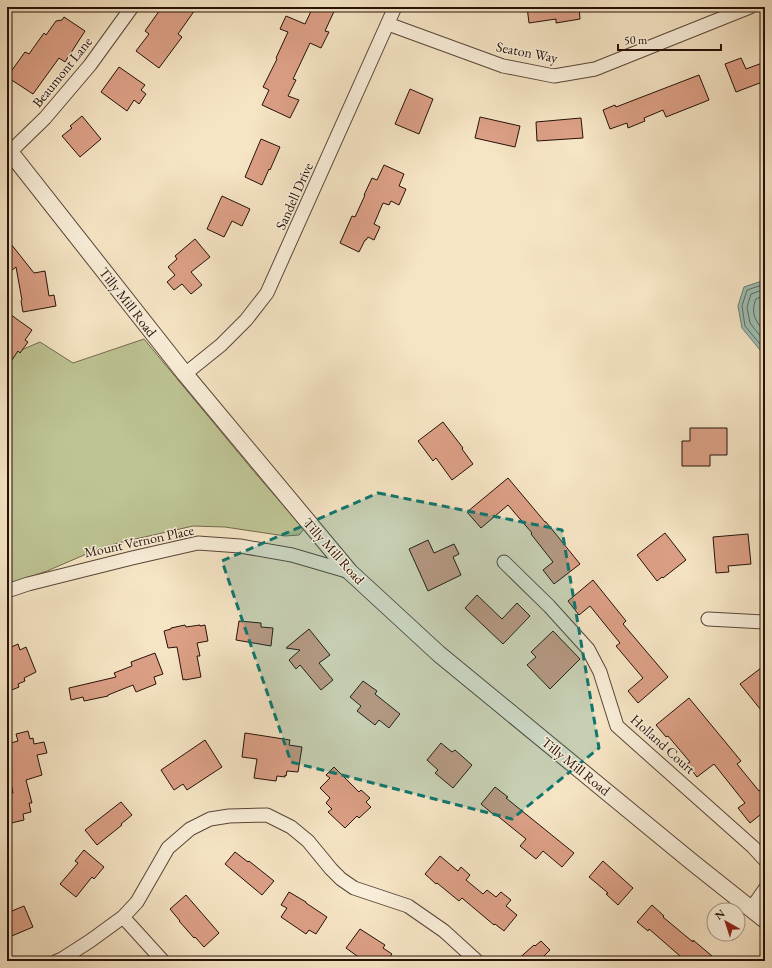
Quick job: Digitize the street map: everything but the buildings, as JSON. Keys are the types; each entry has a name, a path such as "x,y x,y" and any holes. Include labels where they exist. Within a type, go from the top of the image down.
{"street":[{"name":"Beaumont Lane","path":"9,150 45,118 90,65 132,7"},
{"name":"Sandell Drive","path":"185,374 221,345 246,320 268,294 395,7"},
{"name":"Seaton Way","path":"388,24 503,66 554,76 595,69 750,7"},
{"name":"Tilly Mill Road","path":"9,150 185,374 350,572 439,654 692,862 765,920"},
{"name":"Mount Vernon Place","path":"7,591 28,584 198,543 240,546 292,555 350,572"},
{"name":"Holland Court","path":"504,562 549,606 588,649 600,672 617,726 753,847 765,860"},
{"path":"708,619 765,622"},
{"path":"57,961 90,941 123,916 137,902 168,848 190,828 210,820 229,816 267,815 291,827 308,841 341,879 354,888 408,906 444,931 477,961"},
{"path":"751,909 765,890"},
{"path":"123,916 163,961"}],"highlighted area":[{"path":"378,493 562,530 599,748 512,819 291,762 222,561"}],"green space":[{"path":"144,339 256,474 304,529 299,535 285,536 225,527 193,526 98,549 47,571 7,585 7,356 40,342 73,363"}],"water":[{"path":"765,280 765,356 742,328 738,306 744,287"}]}
